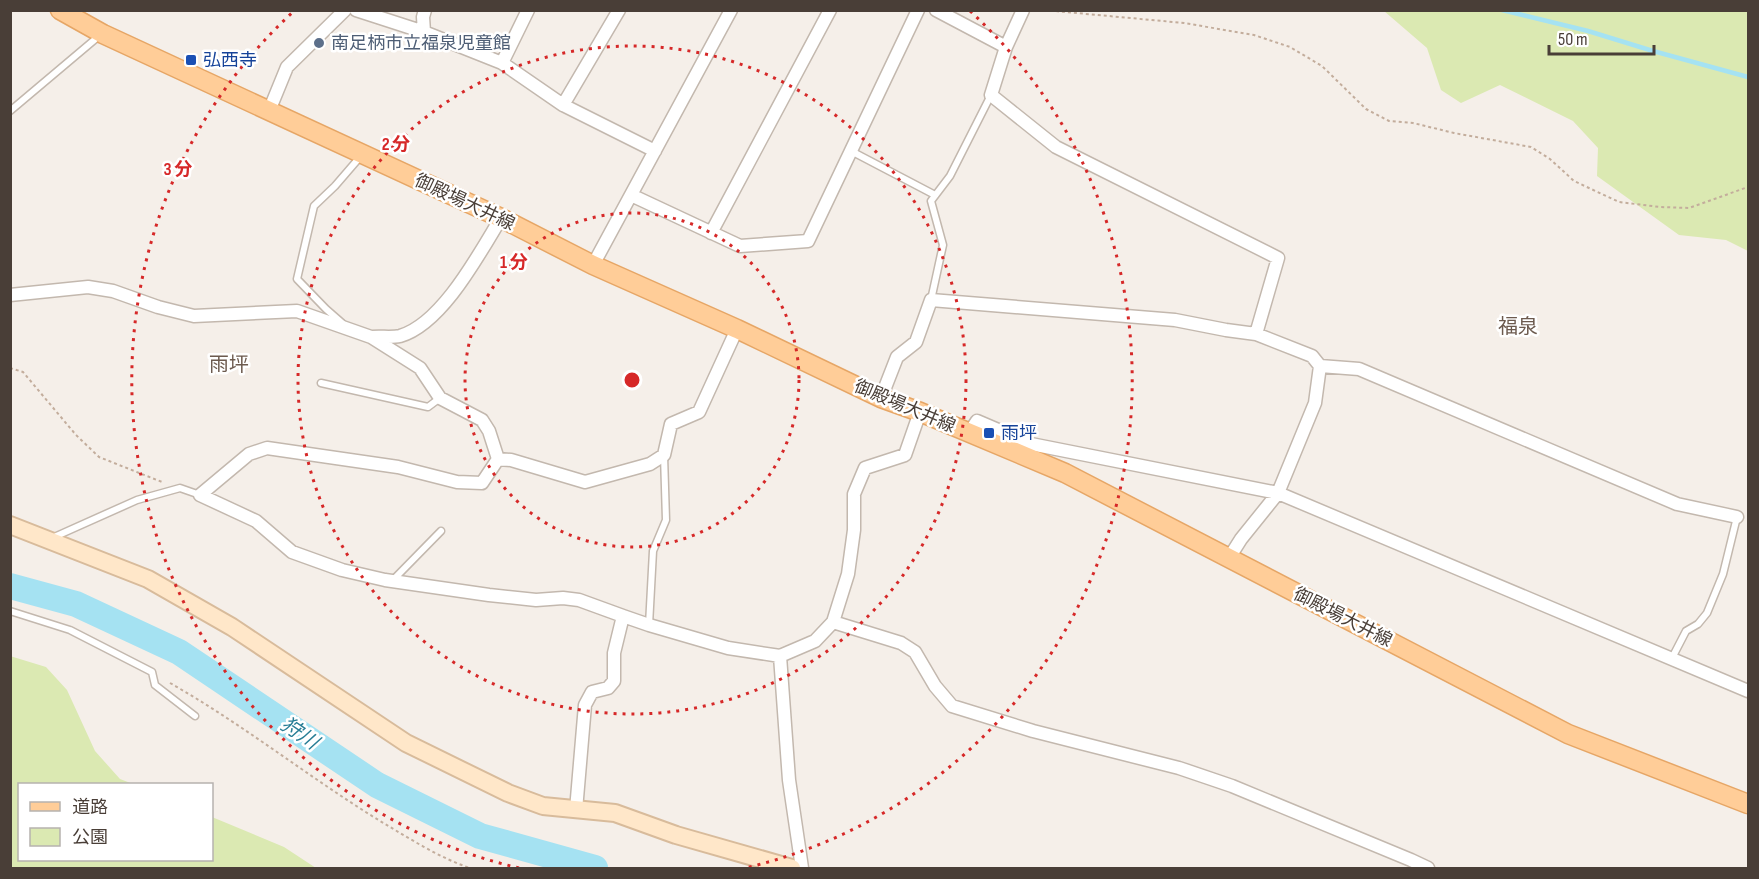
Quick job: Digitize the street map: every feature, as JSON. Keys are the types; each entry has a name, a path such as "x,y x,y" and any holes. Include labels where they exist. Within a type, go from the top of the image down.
{"main road":[{"name":"御殿場大井線","path":"60,10 103,34 501,218 593,265 736,329 881,398 1065,473 1568,734 1749,804"}],"street":[{"path":"269,111 287,67 345,10"},
{"path":"356,10 424,32 502,63 563,105 655,151"},
{"path":"424,32 425,10"},
{"path":"502,63 528,10"},
{"path":"563,105 619,10"},
{"path":"593,265 731,10"},
{"path":"711,233 830,10"},
{"path":"631,195 740,246 807,241 918,10"},
{"path":"936,10 1006,47"},
{"path":"1023,10 1006,47 991,95 1056,147 1278,258 1257,334"},
{"path":"371,337 399,336 426,323 450,295 501,218"},
{"path":"10,295 88,287 114,291 158,307 194,316 297,311 371,337 420,368 440,398 482,420 489,431 498,459"},
{"path":"881,398 897,357 916,342 931,300 1175,320 1257,334 1312,356 1320,366 1315,403 1278,493 1240,539 1228,558"},
{"path":"498,459 511,460 585,482 650,464 664,455 671,424 699,412 736,329"},
{"path":"1320,366 1359,369 1677,504 1737,518"},
{"path":"498,459 482,483 457,482 398,467 267,448 249,454 200,495 256,520 292,552 342,570 392,581 536,600 563,598 579,600 649,626 728,648 780,656 814,641 833,622 848,574 854,530 854,494 865,468 904,455 920,412"},
{"path":"969,433 977,421 1031,444 1278,493 1749,691"},
{"path":"10,525 148,579 232,627 397,737 442,762 508,793 543,806 615,813 676,835 792,868"},
{"path":"576,810 585,705 592,692 608,687 614,681 614,653 623,616"},
{"path":"833,622 901,643 915,652 935,686 952,706 1033,731 1179,768 1232,786 1428,868"},
{"path":"780,656 789,780 802,868"}],"lane":[{"path":"10,111 103,34"},
{"path":"931,300 944,245 931,201 950,176 991,95"},
{"path":"850,151 935,195"},
{"path":"351,330 326,309 297,279 314,206 363,154"},
{"path":"321,383 428,407 440,398"},
{"path":"649,626 653,551 666,520 664,455"},
{"path":"49,540 137,500 180,488 200,495"},
{"path":"1672,658 1686,632 1698,624 1707,613 1722,574 1737,518"},
{"path":"392,581 441,531"},
{"path":"10,611 70,630 152,672 155,685 195,716"}],"path":[{"path":"1044,10 1220,27 1290,47 1322,66 1366,109 1389,121 1413,123 1531,147 1550,159 1574,181 1619,202 1689,208 1749,187"},
{"path":"10,368 23,372 76,435 99,458 180,488"},
{"path":"152,672 208,704 343,799 456,864 470,868"}],"green space":[{"path":"1384,11 1748,11 1748,251 1726,240 1679,235 1597,176 1598,148 1573,121 1500,85 1461,103 1441,90 1427,48"},
{"path":"10,656 46,667 67,690 95,751 120,779 130,783 18,783 18,861 213,861 213,817 284,847 316,868 11,868"}],"waterway":[{"path":"1502,10 1588,31 1748,77"},
{"name":"狩川","path":"10,586 76,604 179,652 377,785 480,836 595,868"}],"place":[{"name":"南足柄市立福泉児童館","path":"319,43"},
{"name":"弘西寺","path":"191,60"},
{"name":"雨坪","path":"989,433"}],"district":[{"name":"福泉","path":"1518,326"},
{"name":"雨坪","path":"229,364"}]}
